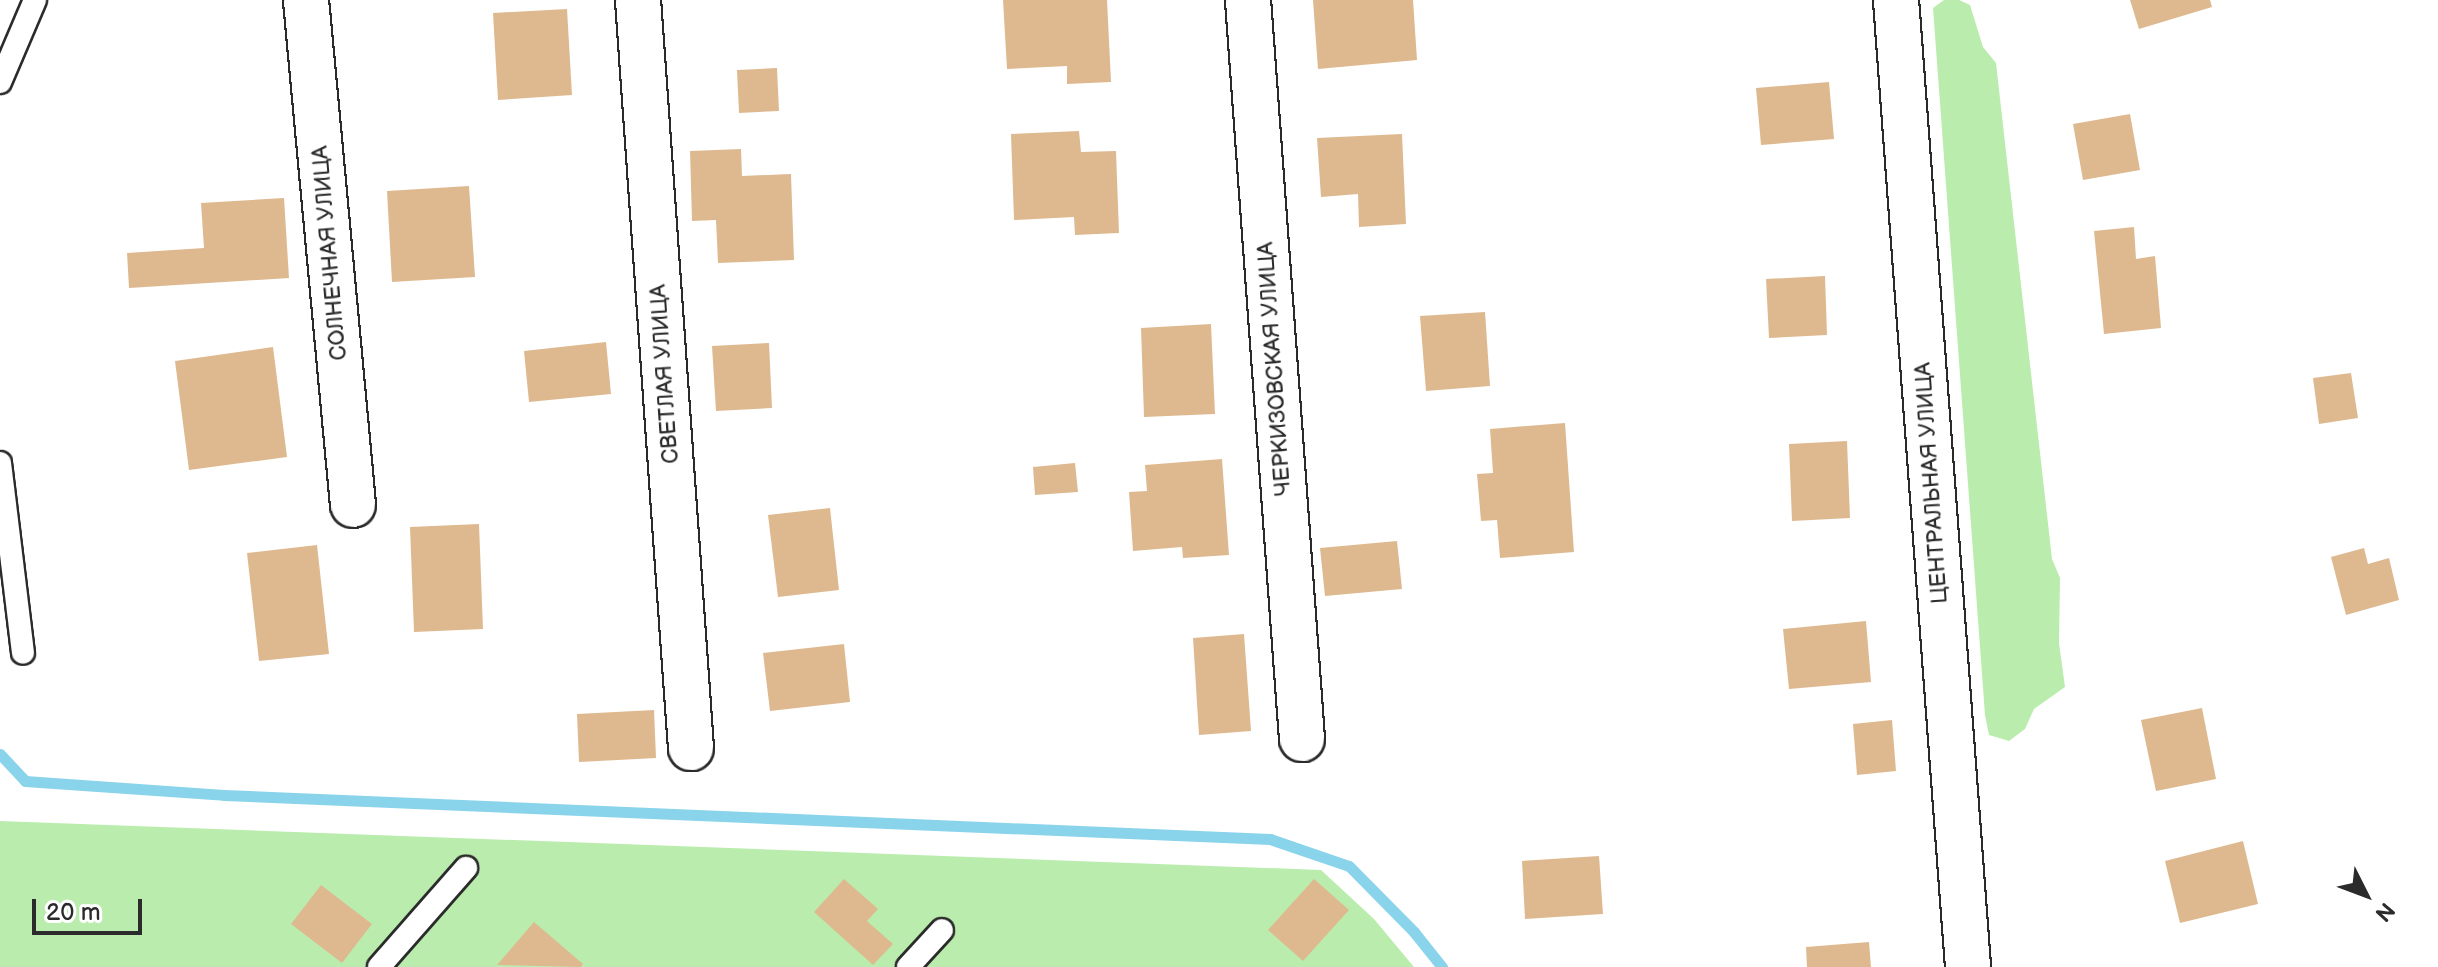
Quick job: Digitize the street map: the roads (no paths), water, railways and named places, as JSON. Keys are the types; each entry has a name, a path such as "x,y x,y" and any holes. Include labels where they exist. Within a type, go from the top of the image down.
{"street":[{"name":"СОЛНЕЧНАЯ УЛИЦА","path":"306,0 353,505"},
{"name":"СВЕТЛАЯ УЛИЦА","path":"638,0 691,748"},
{"name":"ЧЕРКИЗОВСКАЯ УЛИЦА","path":"1248,0 1302,739"},
{"name":"ЦЕНТРАЛЬНАЯ УЛИЦА","path":"1896,0 1968,967"}],"lane":[{"path":"0,82 35,0"},
{"path":"0,463 23,653"},
{"path":"379,967 466,868"},
{"path":"908,967 942,930"}],"waterway":[{"path":"0,754 25,781 224,795 1270,839 1349,866 1414,932 1442,967"}]}
